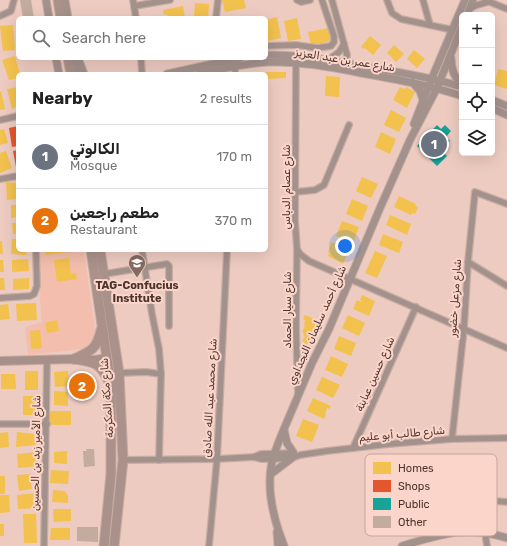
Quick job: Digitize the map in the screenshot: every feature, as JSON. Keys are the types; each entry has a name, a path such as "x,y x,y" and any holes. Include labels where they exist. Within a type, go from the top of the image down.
{"main road":[{"path":"52,0 55,16"},
{"path":"58,0 61,16"},
{"path":"62,60 65,72"},
{"path":"68,60 71,72"},
{"name":"شارع مكة المكرمة","path":"91,252 111,386 111,474 104,546"},
{"name":"شارع مكة المكرمة","path":"100,252 119,373 123,460 114,546"},
{"path":"74,359 94,348 98,342 102,327"},
{"path":"0,361 74,359 96,360 107,358 116,352"},
{"path":"74,359 92,362 100,367 106,374 111,386"}],"street":[{"path":"0,16 11,11 14,0"},
{"path":"46,0 49,16"},
{"path":"65,0 68,16"},
{"path":"136,16 134,3 170,0"},
{"path":"216,16 218,0"},
{"path":"297,0 301,2 310,0"},
{"path":"268,46 296,45 324,47 333,44 334,36 322,0"},
{"path":"332,0 347,56 346,64"},
{"path":"387,0 390,9 395,16 401,19 453,30"},
{"path":"423,0 430,25"},
{"name":"شارع أحمد سليمان النجداوي","path":"410,140 423,100 466,0"},
{"path":"468,12 473,0"},
{"path":"468,12 477,5 487,1 507,9"},
{"name":"شارع أحمد سليمان النجداوي","path":"278,528 271,499 271,474 274,456 298,395 410,140 437,88 459,34"},
{"path":"328,60 339,52 344,44"},
{"path":"451,54 452,71 459,82"},
{"name":"شارع عمر بن عبد العزيز","path":"268,55 288,55 328,60 431,82 437,88 459,95"},
{"path":"56,60 59,72"},
{"path":"75,60 77,72"},
{"path":"79,60 83,72"},
{"path":"141,60 142,72"},
{"path":"176,72 231,60"},
{"name":"شارع عمر بن عبد العزيز","path":"208,72 235,66 270,62 296,63 333,67 412,82 431,82 440,80 459,86"},
{"name":"شارع عصام الدباس","path":"296,63 295,192 297,249"},
{"path":"235,66 235,72"},
{"path":"412,82 420,91 423,100"},
{"path":"495,101 507,106"},
{"path":"495,109 507,115"},
{"path":"0,120 16,116"},
{"path":"295,192 315,190 324,185 349,125"},
{"path":"0,179 16,176"},
{"name":"شارع مزعل خضور","path":"452,440 464,328 468,262 475,192 507,204"},
{"path":"297,249 300,254 309,261 507,348"},
{"name":"شارع سيار الحماد","path":"297,249 296,327 298,395"},
{"path":"0,298 30,296 34,294 37,288 36,252"},
{"path":"142,252 159,349 161,374 159,460"},
{"name":"شارع محمد عبد الله صادق","path":"209,546 217,459 227,252"},
{"path":"468,262 507,286"},
{"path":"104,274 166,263 169,266 169,326"},
{"name":"شارع حسين عبابنة","path":"353,448 416,307"},
{"name":"شارع الأمير زيد بن الحسين","path":"44,546 47,360"},
{"path":"119,373 146,372 161,374"},
{"path":"0,424 47,424"},
{"path":"271,474 295,455 286,443 284,429"},
{"name":"شارع طالب أبو عليم","path":"123,460 217,459 254,457 261,454 274,456 295,455 389,444 507,438"},
{"path":"497,502 507,502"},
{"path":"278,528 278,546"},
{"path":"278,528 284,546"},
{"path":"497,535 507,538"},
{"path":"402,546 437,536"},
{"path":"486,536 487,546"}],"shaded area":[{"path":"36,252 84,252 96,338 90,348 28,355 25,327 42,322"}],"building: Homes":[{"path":"222,0 244,0 246,8 225,12"},
{"path":"195,3 209,4 208,16 194,16"},
{"path":"183,6 185,16 168,16 167,14 164,15 163,10"},
{"path":"277,17 281,38 268,41 268,19"},
{"path":"297,18 301,39 288,41 284,21"},
{"path":"13,25 15,50 3,51 0,26"},
{"path":"329,28 332,41 311,45 308,32"},
{"path":"370,36 381,45 373,55 365,48 364,49 361,47"},
{"path":"394,45 404,54 396,62 387,53"},
{"path":"414,50 425,59 417,68 407,59"},
{"path":"15,56 19,72 16,72 16,78 9,80 2,60"},
{"path":"498,69 507,71 507,89 495,85"},
{"path":"268,72 286,72 286,78 268,79"},
{"path":"326,76 340,77 339,97 325,96"},
{"path":"16,87 16,107 12,109 7,89"},
{"path":"400,87 405,89 406,87 415,92 407,108 393,100"},
{"path":"1,91 5,109 0,110 0,92"},
{"path":"391,110 406,118 399,132 384,125"},
{"path":"4,129 8,143 0,145 0,130"},
{"path":"381,132 396,139 390,154 375,147"},
{"path":"6,151 12,168 0,173 0,153"},
{"path":"362,177 378,184 371,198 356,191"},
{"path":"6,182 16,183 16,199 7,200"},
{"path":"399,196 416,204 415,206 418,207 415,214 412,213 411,215 394,207"},
{"path":"352,199 368,206 362,221 346,214"},
{"path":"11,205 16,205 16,217 11,218"},
{"path":"390,215 411,224 407,235 386,225"},
{"path":"342,221 359,227 353,243 336,236"},
{"path":"12,223 16,223 16,234 13,234"},
{"path":"383,234 403,242 399,253 379,245"},
{"path":"12,239 16,239 16,252 27,252 26,255 11,254"},
{"path":"0,241 2,241 3,254 0,254"},
{"path":"332,242 349,250 343,264 328,256"},
{"path":"375,251 387,256 377,278 365,273"},
{"path":"45,252 68,252 46,255"},
{"path":"69,258 71,274 76,273 77,279 57,282 54,260"},
{"path":"28,259 29,271 12,272 12,260"},
{"path":"0,260 3,260 4,272 0,272"},
{"path":"0,278 4,278 5,290 0,290"},
{"path":"29,278 29,289 13,290 13,279"},
{"path":"362,295 375,301 369,316 353,309 357,300 362,301 360,300"},
{"path":"36,303 37,320 17,321 16,304"},
{"path":"8,304 10,319 0,320 0,305"},
{"path":"305,315 314,319 316,321 315,323 317,324 307,347 303,345 304,342 302,341 305,336 302,332 305,326 305,320 303,319"},
{"path":"348,315 365,323 359,336 342,328"},
{"path":"57,320 59,331 47,333 45,323"},
{"path":"40,330 42,348 31,349 30,331"},
{"path":"339,336 356,343 351,356 334,349"},
{"path":"331,356 348,364 342,377 325,370"},
{"path":"25,371 38,371 38,390 25,390"},
{"path":"68,371 69,386 55,387 54,372"},
{"path":"1,374 15,374 16,389 1,389"},
{"path":"322,377 340,385 333,398 316,390"},
{"path":"54,391 68,392 68,406 54,405"},
{"path":"23,396 37,396 37,415 23,415"},
{"path":"313,398 331,406 329,409 327,408 324,419 307,411"},
{"path":"50,411 71,411 71,425 50,425"},
{"path":"303,419 319,425 312,442 296,436"},
{"path":"8,432 9,447 0,448 0,433"},
{"path":"17,432 34,434 36,445 16,447"},
{"path":"67,451 67,464 54,463 54,452"},
{"path":"37,452 38,466 18,468 17,454"},
{"path":"51,470 69,471 68,484 50,483"},
{"path":"30,474 32,489 19,491 17,475"},
{"path":"0,476 5,476 5,494 0,494"},
{"path":"53,490 65,491 68,496 68,503 52,502"},
{"path":"37,493 38,508 18,509 17,495"},
{"path":"0,495 9,495 10,512 0,513"},
{"path":"53,509 71,509 71,521 54,522"},
{"path":"23,514 36,514 37,543 24,543"},
{"path":"0,524 4,524 4,536 0,536"},
{"path":"51,528 70,528 70,540 50,540"}],"building: Shops":[{"path":"16,126 16,146 12,147 9,128"},
{"path":"16,150 16,167 13,151"}],"building: Public":[{"path":"437,125 441,129 445,125 451,131 446,137 450,141 441,150 447,156 437,166 417,146"}],"building: Other":[{"path":"20,0 31,0 34,16 23,16"},
{"path":"86,449 94,449 95,466 84,467 83,451 87,451"},
{"path":"77,527 98,527 98,542 77,541"}],"place":[{"name":"الكالوتي","path":"434,144"},
{"name":"TAG-Confucius Institute","path":"137,278"},
{"name":"مطعم راجعين","path":"82,386"}]}
